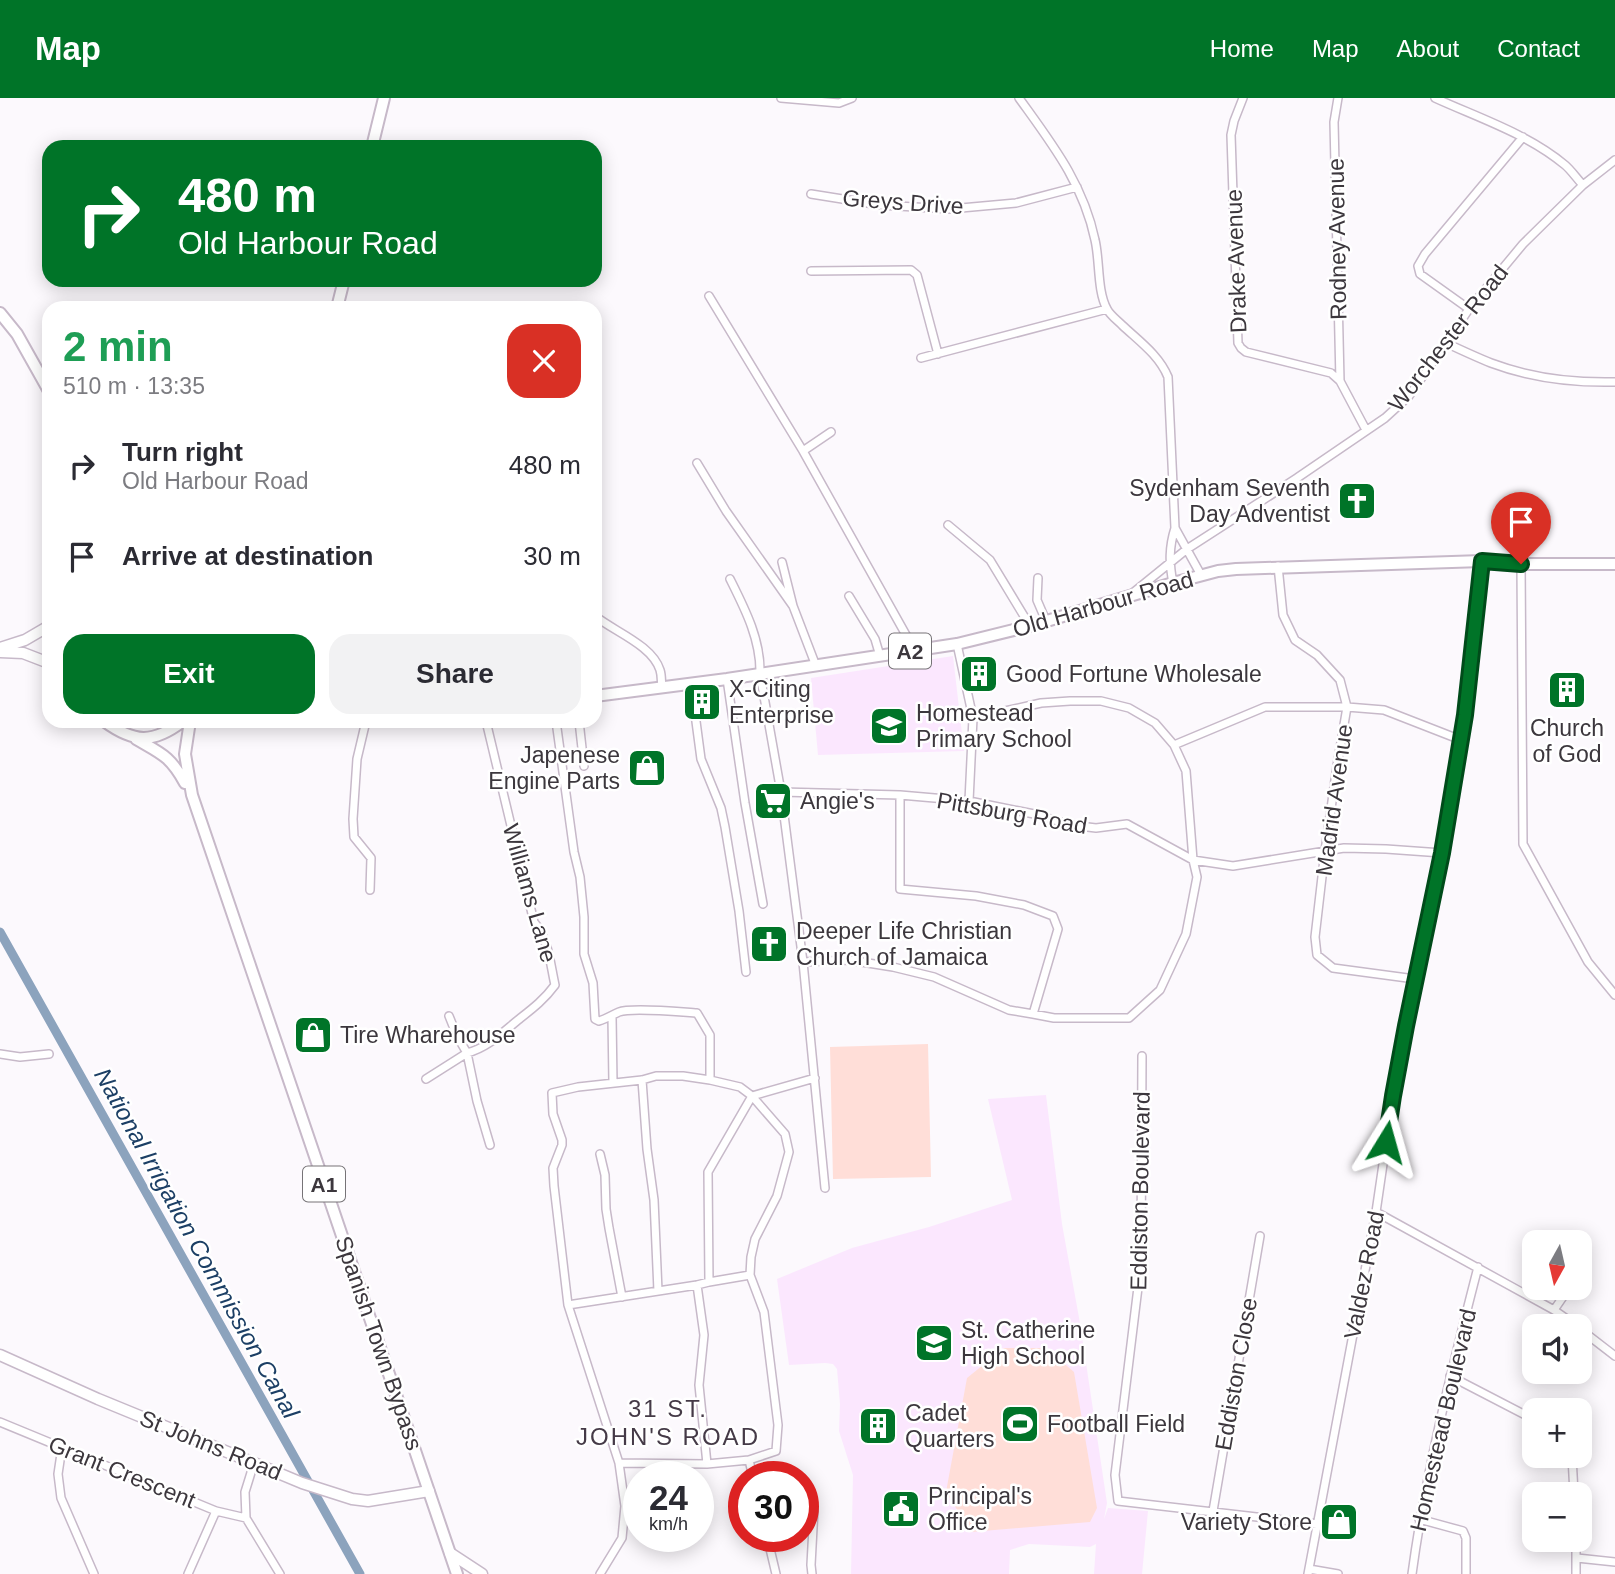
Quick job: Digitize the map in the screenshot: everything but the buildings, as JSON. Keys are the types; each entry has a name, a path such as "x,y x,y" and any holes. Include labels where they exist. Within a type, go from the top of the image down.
{"main road":[{"path":"374,140 384,98"},
{"path":"0,313 17,334 42,379"},
{"name":"Old Harbour Road","path":"602,695 957,644 1030,626 1201,575 1237,569 1482,561 1521,564 1615,564"},
{"name":"A1","path":"114,728 135,738"},
{"path":"135,738 154,736 172,728"},
{"name":"Spanish Town Bypass","path":"189,728 185,764 192,795 457,1574"},
{"name":"Spanish Town Bypass","path":"135,738 175,765 192,795"}],"street":[{"path":"781,98 839,103 852,98"},
{"path":"1019,98 1065,164 1084,203 1095,241 1102,296 1107,309 1156,356 1168,377 1175,528 1170,544 1169,562 1173,583"},
{"name":"Drake Avenue","path":"1243,98 1231,135 1238,342 1246,352 1331,373 1340,381"},
{"name":"Rodney Avenue","path":"1338,98 1334,122 1340,381"},
{"path":"1435,98 1523,137 1567,167 1583,185"},
{"path":"1469,309 1420,274 1418,266 1425,254 1523,137"},
{"name":"Worchester Road","path":"1129,596 1187,549 1385,418 1409,396 1469,309 1523,244 1583,185 1615,160"},
{"name":"Greys Drive","path":"811,194 880,205 950,209 1016,203 1077,187"},
{"path":"811,271 911,270 916,275 937,354"},
{"path":"709,296 803,451 915,651"},
{"path":"921,358 1107,309"},
{"path":"1447,343 1492,364 1535,376 1589,383 1615,382"},
{"path":"1340,381 1366,430"},
{"path":"803,451 831,432"},
{"path":"697,463 726,511 793,606"},
{"path":"948,525 990,560 1030,626"},
{"path":"1175,528 1201,575"},
{"name":"Valdez Road","path":"1309,1571 1376,1212 1393,1096 1442,853 1461,740 1482,561"},
{"path":"782,562 793,606 816,666"},
{"path":"1521,564 1523,844 1588,962 1615,995"},
{"name":"Madrid Avenue","path":"1278,566 1283,615 1294,640 1317,655 1340,680 1347,707 1325,851 1315,937 1317,955 1333,968 1415,979"},
{"path":"1038,578 1037,600 1046,621"},
{"path":"730,579 749,617 760,658 760,674 781,792 803,962 825,1188"},
{"path":"849,596 875,639 880,656"},
{"path":"602,620 654,657 661,672 662,687"},
{"path":"0,650 42,630"},
{"path":"957,644 973,718 969,802"},
{"path":"0,650 23,653 42,660"},
{"path":"727,679 763,904"},
{"path":"691,684 701,759 721,808 725,827 746,972"},
{"path":"803,962 849,960 893,967 934,977 1009,1010 1054,1018 1129,1018 1160,990 1186,934 1197,877 1193,860 1186,771 1174,745 1155,723 1129,708 1101,701 1041,703 973,718"},
{"path":"1174,745 1265,707 1384,710 1461,740"},
{"path":"364,728 357,760 353,820 354,837 370,858 372,865 370,890"},
{"name":"Williams Lane","path":"467,1053 484,1047 505,1031 535,1007 555,985 543,932 534,922 488,728"},
{"path":"557,728 574,852 580,877 584,954 593,983 595,1019 598,1021 632,1010 697,1013 710,1035 710,1080"},
{"path":"580,728 584,766"},
{"name":"Pittsburg Road","path":"781,792 900,795 969,802 1034,814 1071,825 1096,828 1127,824 1193,860 1233,866 1344,848 1442,853"},
{"path":"900,795 900,889 988,898 1024,905 1054,916 1058,929 1033,1014"},
{"path":"449,1016 467,1053 490,1145"},
{"path":"612,1017 613,1083"},
{"path":"426,1079 467,1053"},
{"path":"0,1054 20,1057 49,1054"},
{"name":"Eddiston Boulevard","path":"1142,1056 1142,1263 1115,1475 1118,1501 1317,1524"},
{"path":"600,1574 622,1538 625,1506 619,1463 568,1305 553,1168 562,1140 553,1114 552,1093 656,1076 710,1080 740,1087 752,1096 785,1134 789,1152 777,1196 755,1239 750,1275 764,1312 778,1425 776,1451 749,1461"},
{"path":"709,1282 708,1171 752,1096 815,1077"},
{"path":"642,1080 646,1149 654,1200 658,1291"},
{"path":"600,1154 605,1175 606,1209 622,1297"},
{"path":"1376,1212 1559,1314"},
{"name":"Eddiston Close","path":"1213,1511 1260,1236"},
{"name":"Homestead Boulevard","path":"1412,1574 1419,1519 1450,1376 1478,1267"},
{"path":"568,1305 750,1275"},
{"path":"697,1285 704,1335 699,1385 707,1461"},
{"path":"1554,1310 1561,1300"},
{"path":"1592,1339 1615,1356"},
{"name":"St Johns Road","path":"0,1355 98,1399 320,1489 360,1501 429,1491"},
{"path":"1450,1376 1522,1413"},
{"name":"Grant Crescent","path":"0,1422 216,1511 246,1518"},
{"path":"62,1447 58,1474 61,1498 94,1574"},
{"path":"254,1463 245,1492 246,1518 280,1574"},
{"path":"619,1463 623,1463"},
{"path":"188,1574 216,1511"},
{"path":"1419,1519 1462,1531 1466,1538 1466,1574"},
{"path":"771,1552 776,1574"},
{"path":"812,1552 812,1574"},
{"path":"1576,1574 1577,1552"},
{"path":"450,1553 481,1574"},
{"path":"1577,1558 1615,1562"},
{"path":"1309,1571 1338,1574"}],"shaded area":[{"name":"Homestead Primary School","path":"953,656 964,751 818,755 811,678"},
{"path":"928,1044 931,1177 833,1179 830,1047"},
{"name":"St. Catherine High School","path":"1046,1095 1062,1224 1107,1503 1104,1519 1108,1508 1148,1511 1142,1574 1094,1574 1096,1544 1090,1547 1029,1544 1010,1550 1009,1574 851,1574 853,1475 839,1431 837,1369 833,1364 825,1363 789,1365 777,1279 852,1248 1012,1200 988,1099"},
{"name":"Football Field","path":"1004,1348 1046,1348 1074,1372 1097,1508 1090,1522 971,1532 946,1492 967,1378"}],"waterway":[{"name":"National Irrigation Commission Canal","path":"0,932 360,1574"}],"place":[{"name":"Sydenham Seventh Day Adventist","path":"1357,501"},
{"name":"Good Fortune Wholesale","path":"979,674"},
{"name":"Church of God","path":"1567,690"},
{"name":"X-Citing Enterprise","path":"702,702"},
{"name":"Homestead Primary School","path":"889,726"},
{"name":"Japenese Engine Parts","path":"647,768"},
{"name":"Angie's","path":"773,801"},
{"name":"Deeper Life Christian Church of Jamaica","path":"769,944"},
{"name":"Tire Wharehouse","path":"313,1035"},
{"name":"St. Catherine High School","path":"934,1343"},
{"name":"Football Field","path":"1020,1424"},
{"name":"Cadet Quarters","path":"878,1426"},
{"name":"Principal's Office","path":"901,1509"},
{"name":"Variety Store","path":"1339,1522"}],"district":[{"name":"31 ST. JOHN'S ROAD","path":"668,1422"}],"route":[{"path":"1386,1142 1415,979 1442,853 1465,715 1482,561 1521,564"}]}
